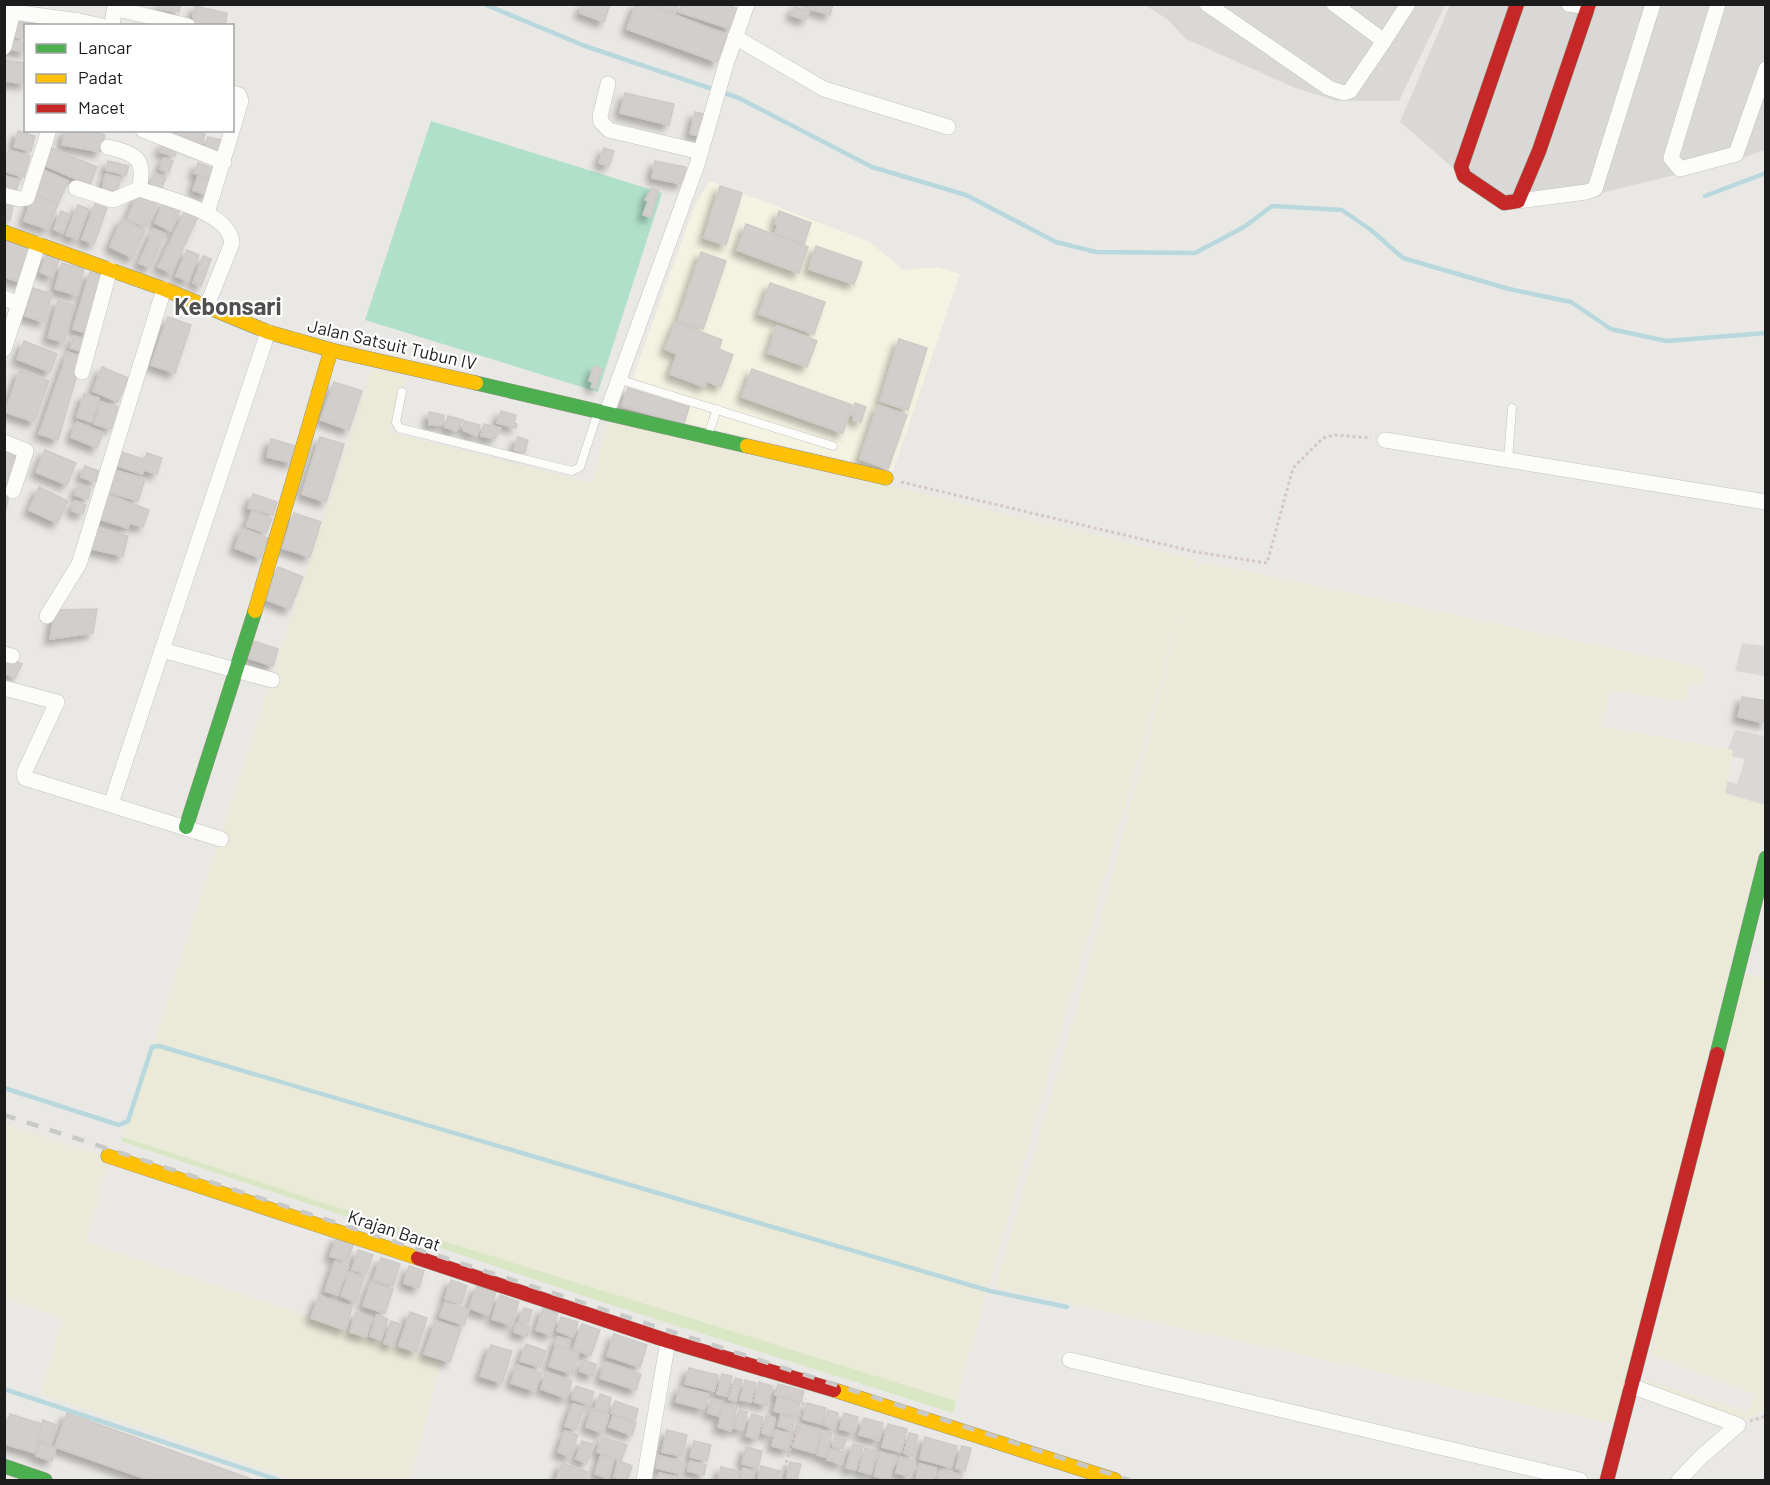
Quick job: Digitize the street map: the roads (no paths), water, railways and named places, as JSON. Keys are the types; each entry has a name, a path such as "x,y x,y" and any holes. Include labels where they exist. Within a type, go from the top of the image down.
{"main road":[{"path":"1517,4 1461,167 1464,176 1503,203 1518,201 1539,151 1588,6"},
{"name":"Jalan Satsuit Tubun IV","path":"4,232 164,289 268,332 331,350 886,478"},
{"path":"186,827 238,671 331,350"},
{"path":"1607,1480 1660,1281 1766,858"},
{"name":"Krajan Barat","path":"108,1156 668,1341 810,1382 1098,1478 1115,1480"},
{"path":"4,1466 29,1478 45,1480"}],"street":[{"path":"602,411 618,379 701,152 726,64 747,4"},
{"path":"1207,4 1338,93 1350,91 1408,4"},
{"path":"1334,4 1384,41"},
{"path":"1569,4 1588,6"},
{"path":"1518,201 1595,189 1653,4"},
{"path":"1718,4 1671,158 1674,165 1680,169 1736,154 1766,69"},
{"path":"4,47 13,8 78,23"},
{"path":"112,24 114,12 118,9 180,24"},
{"path":"735,37 824,89 948,127"},
{"path":"608,84 600,116 604,126 609,130 701,152"},
{"path":"234,94 239,95 241,101 234,126"},
{"path":"4,195 19,200 27,198 48,132"},
{"path":"148,132 224,162"},
{"path":"207,213 232,132"},
{"path":"108,147 135,155 141,168 140,189"},
{"path":"76,188 113,200 140,189 207,213 226,227 232,243 206,308"},
{"path":"4,349 12,301 38,244"},
{"path":"82,372 110,269"},
{"path":"47,616 79,564 164,289"},
{"path":"111,804 268,332"},
{"path":"1385,440 1766,502"},
{"path":"4,442 26,451 13,491"},
{"path":"162,650 272,680"},
{"path":"4,688 57,702 24,773 25,778 221,838"},
{"path":"644,1480 668,1341"},
{"path":"1070,1360 1580,1480"},
{"path":"1631,1386 1738,1425 1702,1456 1680,1480"}],"lane":[{"path":"618,379 833,446"},
{"path":"402,392 396,422 399,428 572,471 580,467 602,411"},
{"path":"1508,460 1512,408"},
{"path":"708,436 717,409"}],"waterway":[{"path":"484,4 585,46 739,98 872,167 966,195 1056,242 1096,252 1195,253 1244,227 1272,206 1342,210 1371,230 1403,258 1509,289 1571,302 1611,329 1666,341 1766,333"},
{"path":"1705,196 1766,173"},
{"path":"4,1088 119,1125 128,1121 152,1047 159,1046 990,1291 1067,1307"},
{"path":"4,1389 278,1480"}],"railway":[{"path":"4,1115 1129,1480"}],"district":[{"name":"Kebonsari","path":"228,307"}]}
